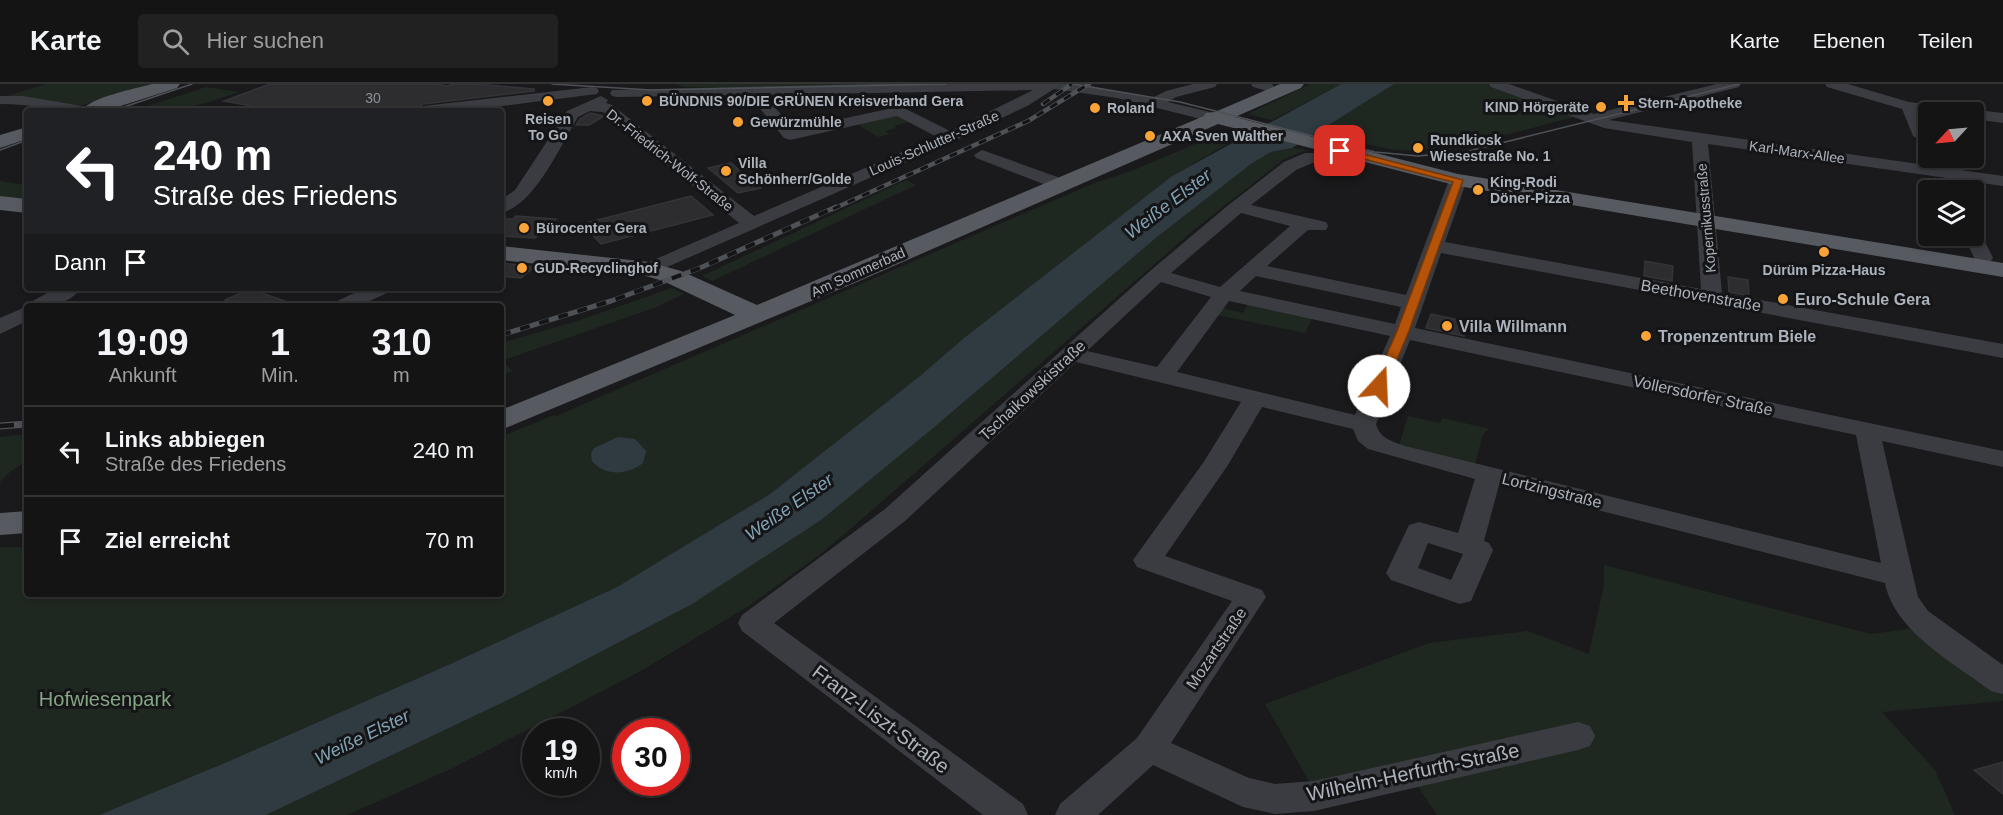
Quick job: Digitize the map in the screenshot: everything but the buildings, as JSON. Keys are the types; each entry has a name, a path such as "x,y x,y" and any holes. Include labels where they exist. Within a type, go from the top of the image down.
{"main road":[{"path":"99,108 171,84"},
{"path":"1213,117 1235,111 1294,84"},
{"path":"1213,117 1225,105 1266,85"},
{"path":"1213,117 1315,151 1458,180 2003,270"},
{"name":"Am Sommerbad","path":"504,420 757,315 1171,138 1213,117"},
{"path":"0,142 24,134"},
{"path":"0,203 24,206"},
{"path":"504,253 650,269 679,279 757,315"},
{"path":"0,524 24,522"}],"street":[{"path":"537,84 593,93"},
{"path":"616,93 629,90 631,84 750,91 790,135 899,111"},
{"path":"1154,103 1171,94 1210,84"},
{"name":"Karl-Marx-Allee","path":"1496,84 1609,125 2003,182"},
{"path":"1591,120 1734,84"},
{"path":"1832,84 1918,107"},
{"path":"451,108 593,93 1051,85 1117,94 1213,117"},
{"name":"Louis-Schlutter-Straße","path":"650,269 950,137 1024,102 1051,85"},
{"path":"0,98 32,87"},
{"path":"893,88 894,107 950,137"},
{"path":"504,206 517,199 567,120 593,93"},
{"name":"Dr.-Friedrich-Wolf-Straße","path":"593,93 607,108 751,223"},
{"path":"0,98 66,108"},
{"path":"1908,106 1918,129"},
{"path":"1984,115 2003,118"},
{"name":"Kopernikusstraße","path":"1700,139 1712,297"},
{"name":"Tschaikowskistraße","path":"753,623 895,515 1156,275 1290,166 1315,151"},
{"path":"982,155 1060,184"},
{"path":"1943,173 1947,180"},
{"path":"1071,354 1364,424 1414,303 1458,180"},
{"path":"504,199 526,186"},
{"path":"1162,376 1224,294 1251,270 1311,225 1238,207"},
{"name":"Beethovenstraße","path":"1435,246 2003,351"},
{"path":"1978,246 1983,258"},
{"path":"1251,270 1414,303"},
{"name":"Vollersdorfer Straße","path":"1156,275 1224,294 2003,459"},
{"path":"44,303 66,291"},
{"path":"349,303 375,291"},
{"path":"0,327 24,314"},
{"name":"Mozartstraße","path":"1073,815 1149,748 1251,597 1147,560 1215,465 1255,399"},
{"name":"Lortzingstraße","path":"1364,424 1366,436 1377,444 1489,475 1899,577"},
{"path":"1867,430 1903,600 1917,619 2003,682"},
{"path":"1468,546 1489,475"},
{"name":"Franz-Liszt-Straße","path":"753,623 1010,815"},
{"name":"Wilhelm-Herfurth-Straße","path":"1149,748 1243,792 1275,799 1314,796 1578,736"}],"green space":[{"path":"46,84 151,84 84,105 73,106 4,97"},
{"path":"675,84 940,84 754,89 685,87"},
{"path":"1311,84 1341,84 1272,120 1248,114"},
{"path":"1394,84 1487,84 1575,117 1477,142 1417,150 1385,148 1353,141 1355,139 1317,132"},
{"path":"206,87 239,92 181,108 145,107"},
{"path":"897,116 909,122 894,126 897,128 885,131 890,134 878,137 857,124"},
{"name":"Hofwiesenpark","path":"1200,142 1227,144 1172,176 964,338 920,376 770,494 617,587 448,665 227,762 99,815 0,815 0,547 24,547 24,597 504,597 504,436 556,416 1092,184 1134,170"},
{"path":"1292,148 1307,150 1284,159 1196,228 848,531 818,556 750,605 641,671 550,718 522,718 522,732 455,767 347,815 266,815 512,698 938,424 1157,237 1251,164 1271,152"},
{"path":"906,180 916,185 712,281 702,276"},
{"path":"0,181 24,185 24,200 0,196"},
{"path":"672,288 684,294 654,308 504,360 504,342 574,322"},
{"path":"1249,302 1313,317 1305,333 1217,315 1222,308 1243,313"},
{"path":"504,364 513,371 504,375"},
{"path":"1408,416 1440,423 1442,418 1490,429 1483,434 1474,467 1404,445 1399,446"},
{"path":"24,434 24,463 0,482 0,437"},
{"path":"1604,565 1871,634 1917,628 2003,692 2003,701 1882,712 1935,770 1955,815 1437,815 1403,764 1310,783 1265,704 1429,643 1528,631 1589,654 1604,585"}],"water":[{"name":"Weiße Elster","path":"1341,84 1394,84 1292,148 1271,152 1251,164 1157,237 938,424 821,520 692,604 512,698 266,815 99,815 227,762 448,665 617,587 770,494 920,376 964,338 1172,176"},
{"path":"618,437 635,439 646,451 643,463 624,472 610,472 592,461 591,454 594,448"}],"tram line":[{"path":"121,108 192,84"},
{"path":"552,84 651,90 946,84"},
{"path":"1073,84 1180,102 1375,152 1418,156 1469,151 1739,84"},
{"path":"0,150 24,141"}],"railway":[{"path":"1043,104 1072,84"},
{"path":"833,209 1028,121 1089,84"},
{"path":"504,334 611,301 700,268 836,207"},
{"path":"0,426 24,424"}],"place":[{"name":"Reisen To Go","path":"548,101"},
{"name":"BÜNDNIS 90/DIE GRÜNEN Kreisverband Gera","path":"647,101"},
{"name":"Stern-Apotheke","path":"1626,103"},
{"name":"KIND Hörgeräte","path":"1601,107"},
{"name":"Roland","path":"1095,108"},
{"name":"Gewürzmühle","path":"738,122"},
{"name":"AXA Sven Walther","path":"1150,136"},
{"name":"Rundkiosk Wiesestraße No. 1","path":"1418,148"},
{"name":"Villa Schönherr/Golde","path":"726,171"},
{"name":"King-Rodi Döner-Pizza","path":"1478,190"},
{"name":"Bürocenter Gera","path":"524,228"},
{"name":"Dürüm Pizza-Haus","path":"1824,252"},
{"name":"GUD-Recyclinghof","path":"522,268"},
{"name":"Euro-Schule Gera","path":"1783,299"},
{"name":"Villa Willmann","path":"1447,326"},
{"name":"Tropenzentrum Biele","path":"1646,336"}],"route":[{"path":"1340,151 1458,180 1403,331 1379,386"}]}
